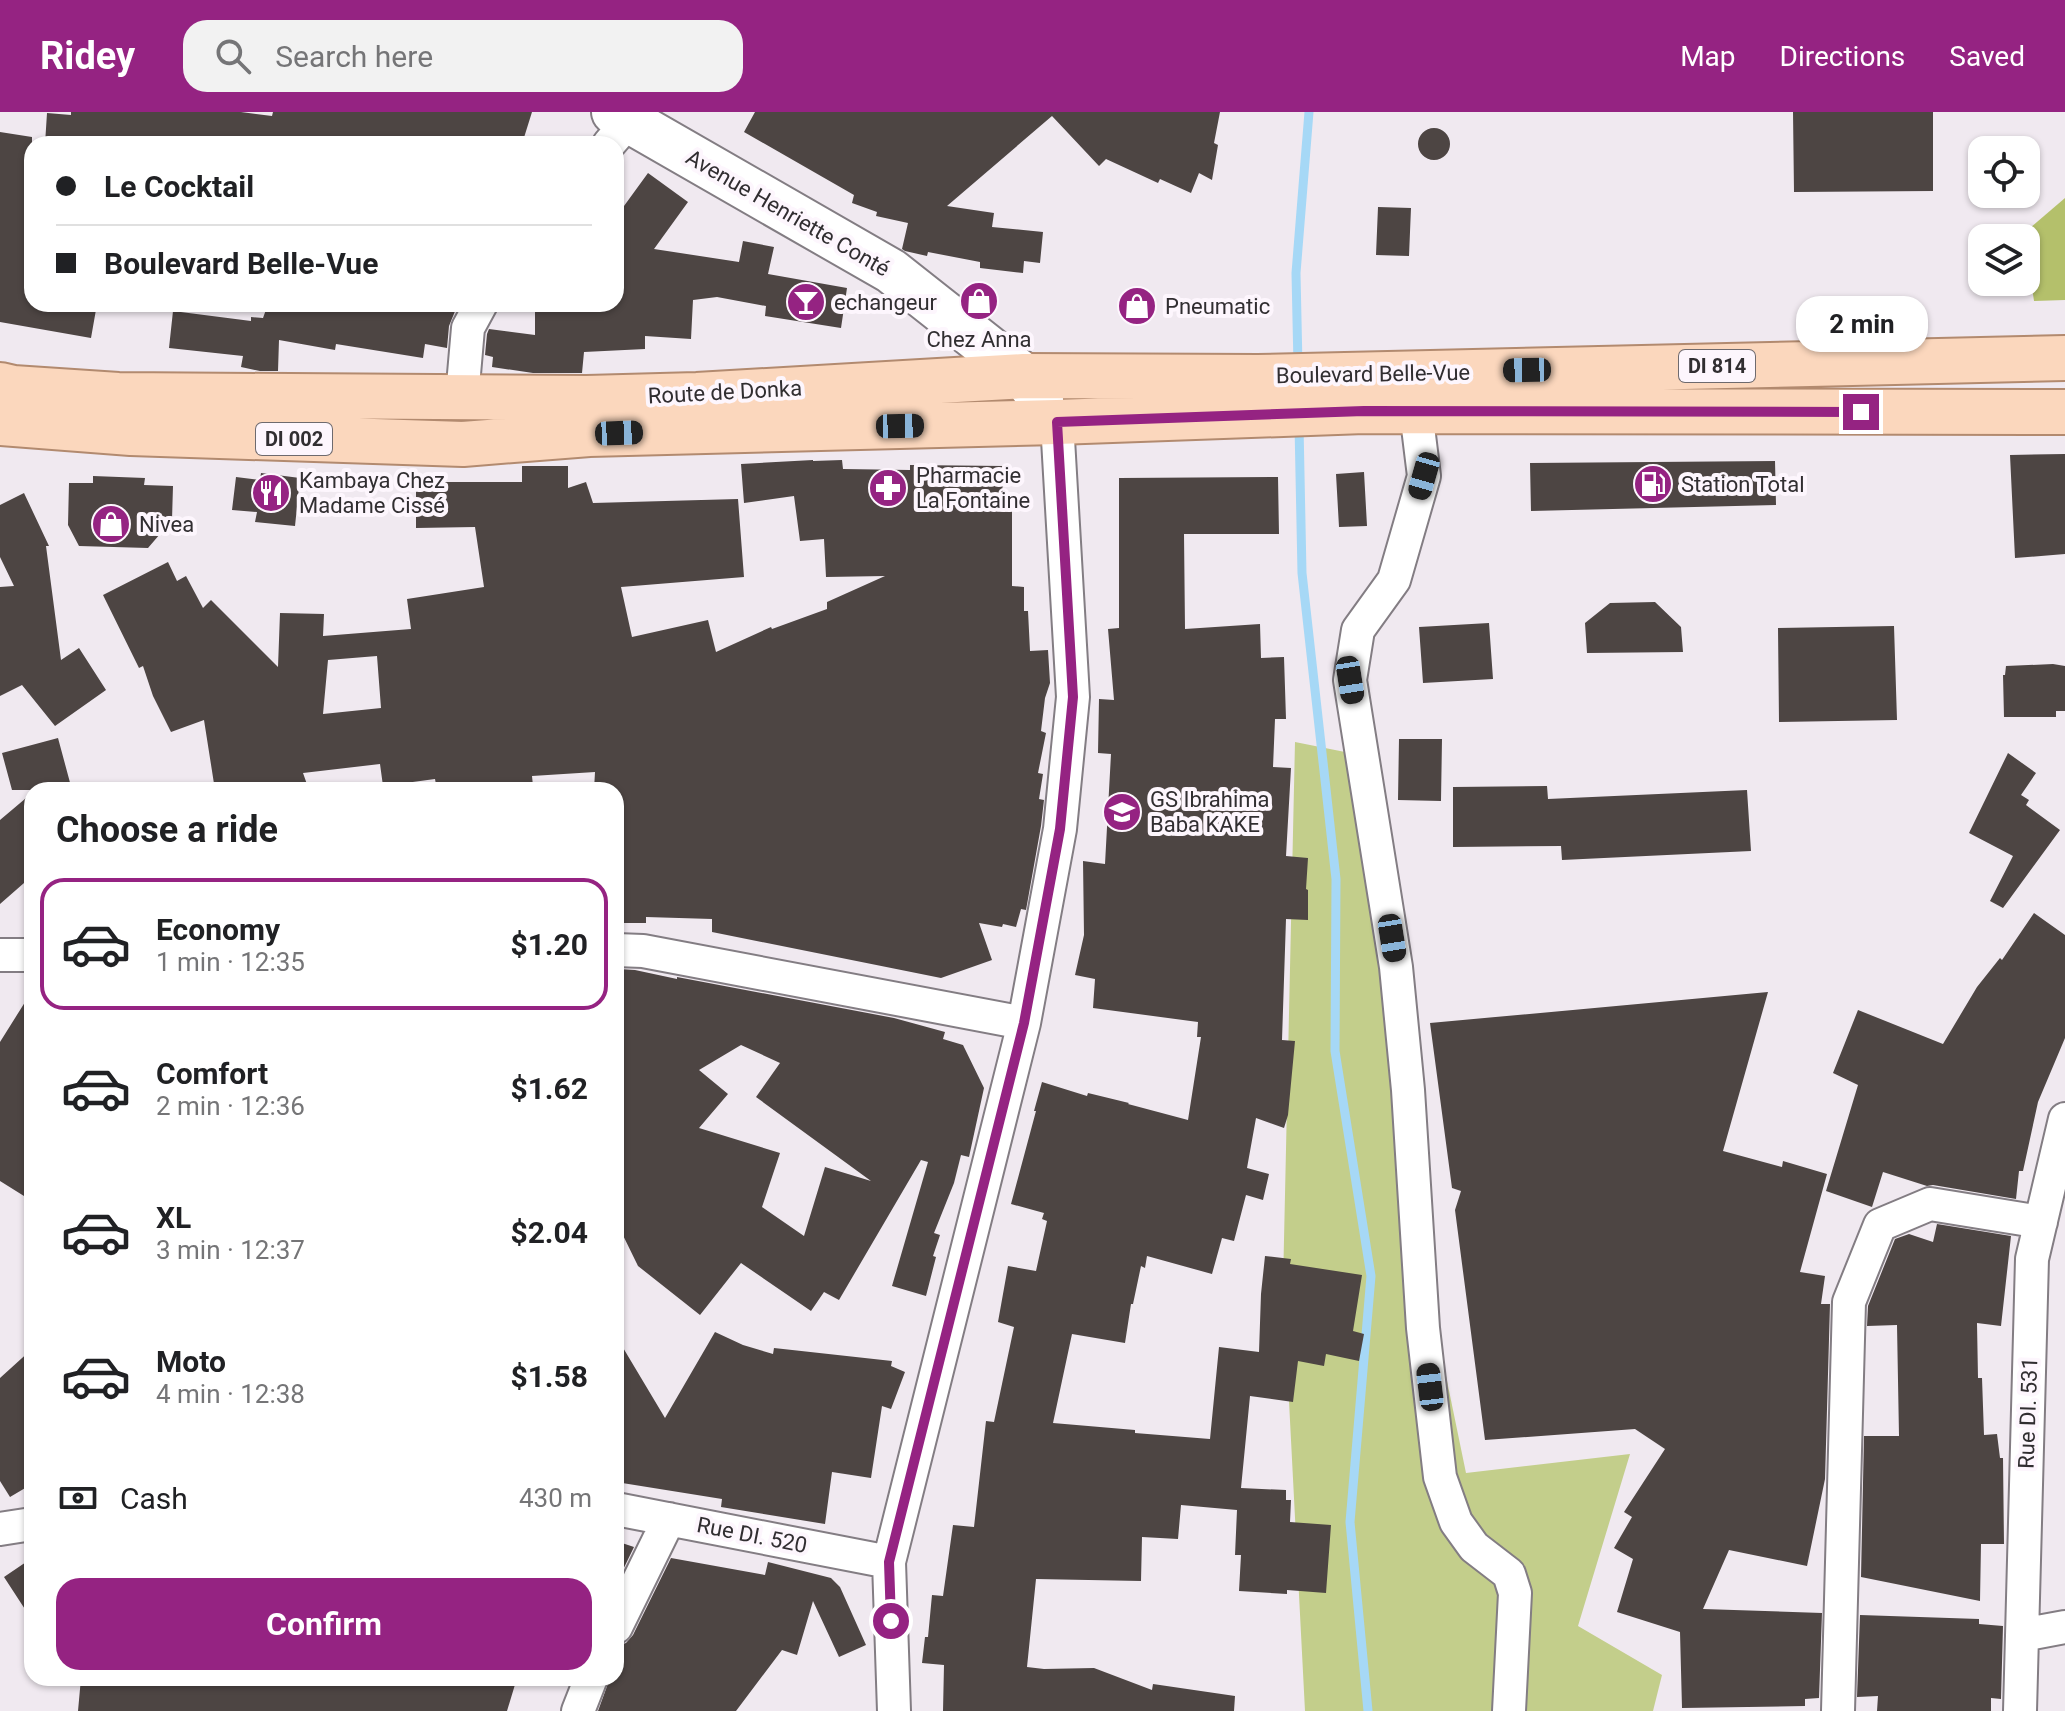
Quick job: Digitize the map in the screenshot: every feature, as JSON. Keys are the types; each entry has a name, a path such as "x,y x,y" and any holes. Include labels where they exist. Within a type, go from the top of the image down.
{"main road":[{"name":"Avenue Henriette Conté","path":"617,126 891,271 1024,376 1057,422"},
{"name":"Boulevard Belle-Vue","path":"1254,396 2065,358"},
{"name":"Route de Donka","path":"0,423 131,433 463,444 697,395 1024,376 1254,396"},
{"name":"Route de Donka","path":"0,385 118,395 462,397 588,416 1057,422 1254,396"},
{"name":"Boulevard Belle-Vue","path":"1366,392 1416,411 2065,412"}],"street":[{"path":"462,397 468,328 477,312"},
{"path":"1416,411 1424,476 1394,580 1358,630 1350,680 1396,967 1408,1090 1423,1328 1440,1477 1456,1522 1474,1547 1509,1574 1515,1593 1509,1711"},
{"path":"894,1711 889,1562 1024,1023 1060,829 1073,697 1057,422"},
{"path":"624,950 643,951 1024,1023"},
{"path":"0,955 24,955"},
{"name":"Rue DI. 531","path":"2020,1711 2032,1259 2065,1119"},
{"path":"1838,1711 1849,1302 1880,1225 1930,1204 2041,1222"},
{"name":"Rue DI. 520","path":"624,1511 889,1562"},
{"path":"624,1611 669,1519"},
{"path":"0,1529 24,1525"},
{"path":"2022,1635 2065,1627"},
{"path":"578,1711 588,1686"}],"green space":[{"path":"2065,198 2065,300 2034,301 2033,296 2040,296 2040,224 2035,224"},
{"path":"1295,742 1345,752 1379,819 1420,1250 1466,1473 1630,1454 1578,1626 1662,1675 1653,1711 1305,1711 1283,1285"}],"building":[{"path":"71,112 241,112 272,116 273,112 532,112 524,136 46,136 47,113 71,115"},
{"path":"755,112 1220,112 1212,180 1199,173 1191,193 1160,179 1158,183 1106,159 1099,166 1052,116 947,206 994,213 992,227 1043,232 1040,263 1024,261 1023,273 980,268 980,262 928,252 927,256 905,251 902,249 908,223 876,216 877,212 852,203 854,195 744,132"},
{"path":"1793,112 1933,112 1933,191 1794,192"},
{"path":"1434,128 1445,133 1450,144 1445,155 1434,160 1423,155 1418,144 1423,133"},
{"path":"0,132 26,136 24,312 96,312 91,338 0,322"},
{"path":"648,173 688,202 654,249 739,262 743,241 774,247 768,274 847,288 841,328 765,316 766,306 717,297 693,300 691,339 645,336 645,349 584,352 582,373 533,373 492,367 493,357 485,355 489,329 535,335 535,312 624,312 624,206"},
{"path":"1378,207 1411,208 1409,256 1376,255"},
{"path":"173,312 251,321 251,317 263,318 265,312 455,312 449,326 447,348 425,344 423,358 336,344 335,350 279,340 278,371 260,371 241,367 243,356 169,348"},
{"path":"2065,454 2065,554 2015,558 2010,455"},
{"path":"842,460 843,469 910,470 910,465 1003,466 1002,508 1012,508 1012,586 1024,587 1030,651 1048,650 1050,683 1045,698 1041,731 1046,733 1038,773 1043,774 1039,799 1044,800 1026,910 1021,909 1016,927 979,923 992,960 941,978 712,932 712,919 646,917 646,923 624,923 624,782 594,782 595,772 532,776 533,782 436,782 435,779 382,782 380,764 303,773 306,782 214,782 204,720 171,732 153,696 143,666 139,668 103,595 168,562 177,581 186,576 203,608 211,600 278,667 280,613 324,614 323,636 411,629 407,599 484,587 475,527 416,528 416,482 522,482 522,466 568,466 568,488 586,482 593,503 738,499 744,577 621,587 632,637 708,620 716,652 771,627 827,609 827,602 885,576 826,577 824,539 800,541 794,496 744,503 741,464","holes":["377,656 381,708 323,714 328,660"]},
{"name":"Station Total","path":"1775,461 1776,505 1531,511 1530,463"},
{"path":"1364,472 1367,526 1339,527 1336,474"},
{"path":"261,473 300,478 295,526 255,522 257,512 232,510 236,477 260,480"},
{"path":"93,476 145,478 144,485 173,486 172,520 148,548 79,546 68,525 69,483 93,483"},
{"path":"1278,477 1279,534 1184,534 1185,629 1260,624 1261,658 1284,657 1286,719 1275,719 1273,767 1291,768 1286,856 1308,858 1308,920 1286,919 1282,1040 1295,1041 1288,1115 1284,1128 1256,1118 1247,1168 1269,1174 1263,1200 1246,1195 1234,1241 1222,1238 1212,1274 1147,1256 1145,1268 1141,1266 1131,1304 1125,1343 1072,1334 1053,1423 1210,1439 1219,1347 1259,1352 1265,1256 1291,1259 1290,1264 1362,1275 1353,1331 1364,1334 1359,1361 1326,1354 1324,1366 1298,1361 1293,1402 1250,1396 1241,1488 1286,1490 1286,1500 1291,1500 1290,1522 1331,1525 1326,1593 1239,1591 1241,1555 1235,1555 1237,1510 1181,1505 1178,1539 1142,1537 1141,1581 1036,1579 1027,1667 1094,1668 1152,1690 1153,1684 1235,1696 1234,1711 943,1711 944,1665 922,1663 925,1637 928,1637 932,1595 943,1596 953,1525 974,1527 986,1421 994,1422 1014,1327 998,1322 1008,1266 1036,1271 1047,1221 1042,1219 1044,1213 1011,1204 1042,1082 1188,1120 1201,1037 1197,1037 1198,1022 1093,1008 1095,979 1075,975 1084,935 1083,861 1105,864 1111,754 1098,753 1099,699 1114,700 1108,629 1119,628 1119,478"},
{"path":"24,493 49,546 46,546 61,660 79,648 106,690 55,726 22,685 0,696 0,587 14,586 0,557 0,505"},
{"path":"1655,602 1681,627 1683,652 1587,653 1585,623 1610,603"},
{"path":"1489,623 1493,679 1423,683 1419,627"},
{"path":"1894,626 1897,720 1779,722 1778,628"},
{"path":"2006,666 2065,666 2065,711 2056,711 2056,717 2004,717 2003,675"},
{"path":"58,738 70,782 24,782 24,790 12,790 2,753"},
{"path":"1399,739 1442,739 1441,801 1398,800"},
{"path":"2008,753 2036,773 2021,795 2029,800 2026,805 2060,830 2003,908 1990,901 2013,856 1969,833"},
{"path":"1547,786 1548,799 1747,790 1751,851 1562,860 1561,846 1453,847 1453,787"},
{"path":"24,800 24,883 0,904 0,820"},
{"path":"2034,913 2065,935 2065,1038 2038,1102 2023,1171 2019,1171 2016,1199 1927,1186 1883,1172 1872,1207 1826,1191 1858,1085 1833,1073 1858,1010 1943,1044 1977,987 2000,958 2002,960"},
{"path":"624,969 894,1018 945,1032 943,1039 963,1045 984,1088 969,1157 961,1155 954,1183 934,1233 940,1235 926,1296 892,1286 928,1162 921,1160 839,1300 824,1292 811,1311 741,1263 700,1315 638,1266 624,1237","holes":["741,1045 780,1063 756,1097 871,1181 825,1167 804,1236 762,1207 780,1153 699,1128 728,1094 699,1070"]},
{"path":"1768,992 1723,1151 1782,1167 1783,1161 1827,1174 1800,1272 1825,1276 1821,1304 1830,1304 1825,1479 1807,1566 1729,1550 1703,1609 1822,1613 1819,1698 1805,1699 1805,1706 1682,1708 1680,1632 1617,1612 1633,1559 1614,1548 1632,1517 1624,1512 1665,1449 1635,1429 1485,1440 1455,1210 1461,1191 1452,1188 1430,1023"},
{"path":"24,1004 24,1196 0,1181 0,1042"},
{"path":"1937,1224 2011,1236 2001,1326 1977,1323 1978,1378 1982,1378 1984,1435 1997,1434 2000,1458 2003,1458 2004,1544 1981,1544 1980,1601 1861,1577 1864,1436 1899,1436 1897,1325 1867,1326 1868,1306 1895,1239 1909,1234 1933,1242"},
{"path":"715,1332 773,1354 774,1348 892,1361 891,1366 905,1372 891,1409 882,1406 871,1478 832,1472 825,1524 721,1507 722,1499 624,1483 624,1349 665,1418"},
{"path":"24,1356 24,1489 10,1497 0,1481 0,1378"},
{"path":"624,1544 634,1547 624,1568"},
{"path":"671,1558 765,1575 768,1562 831,1578 840,1587 866,1645 839,1657 813,1601 797,1655 782,1650 736,1711 598,1711 607,1686 624,1686 624,1644 633,1635"},
{"path":"24,1563 24,1608 4,1577"},
{"path":"1860,1615 1979,1619 1979,1624 2003,1626 2001,1699 1991,1698 1991,1711 1877,1711 1878,1696 1857,1697"},
{"path":"80,1686 515,1686 507,1711 78,1711"}],"waterway":[{"path":"1298,366 1296,273 1309,112"},
{"path":"1299,425 1302,573 1336,879 1335,1051 1371,1276 1350,1522 1368,1711"}],"place":[{"name":"Chez Anna","path":"979,301"},
{"name":"echangeur","path":"806,302"},
{"name":"Pneumatic","path":"1137,306"},
{"name":"Station Total","path":"1653,484"},
{"name":"Pharmacie La Fontaine","path":"888,488"},
{"name":"Kambaya Chez Madame Cissé","path":"271,493"},
{"name":"Nivea","path":"111,524"},
{"name":"GS Ibrahima Baba KAKE","path":"1122,812"}],"route":[{"path":"891,1621 889,1562 1024,1023 1060,829 1073,697 1057,422 1364,411 1861,412"}]}
